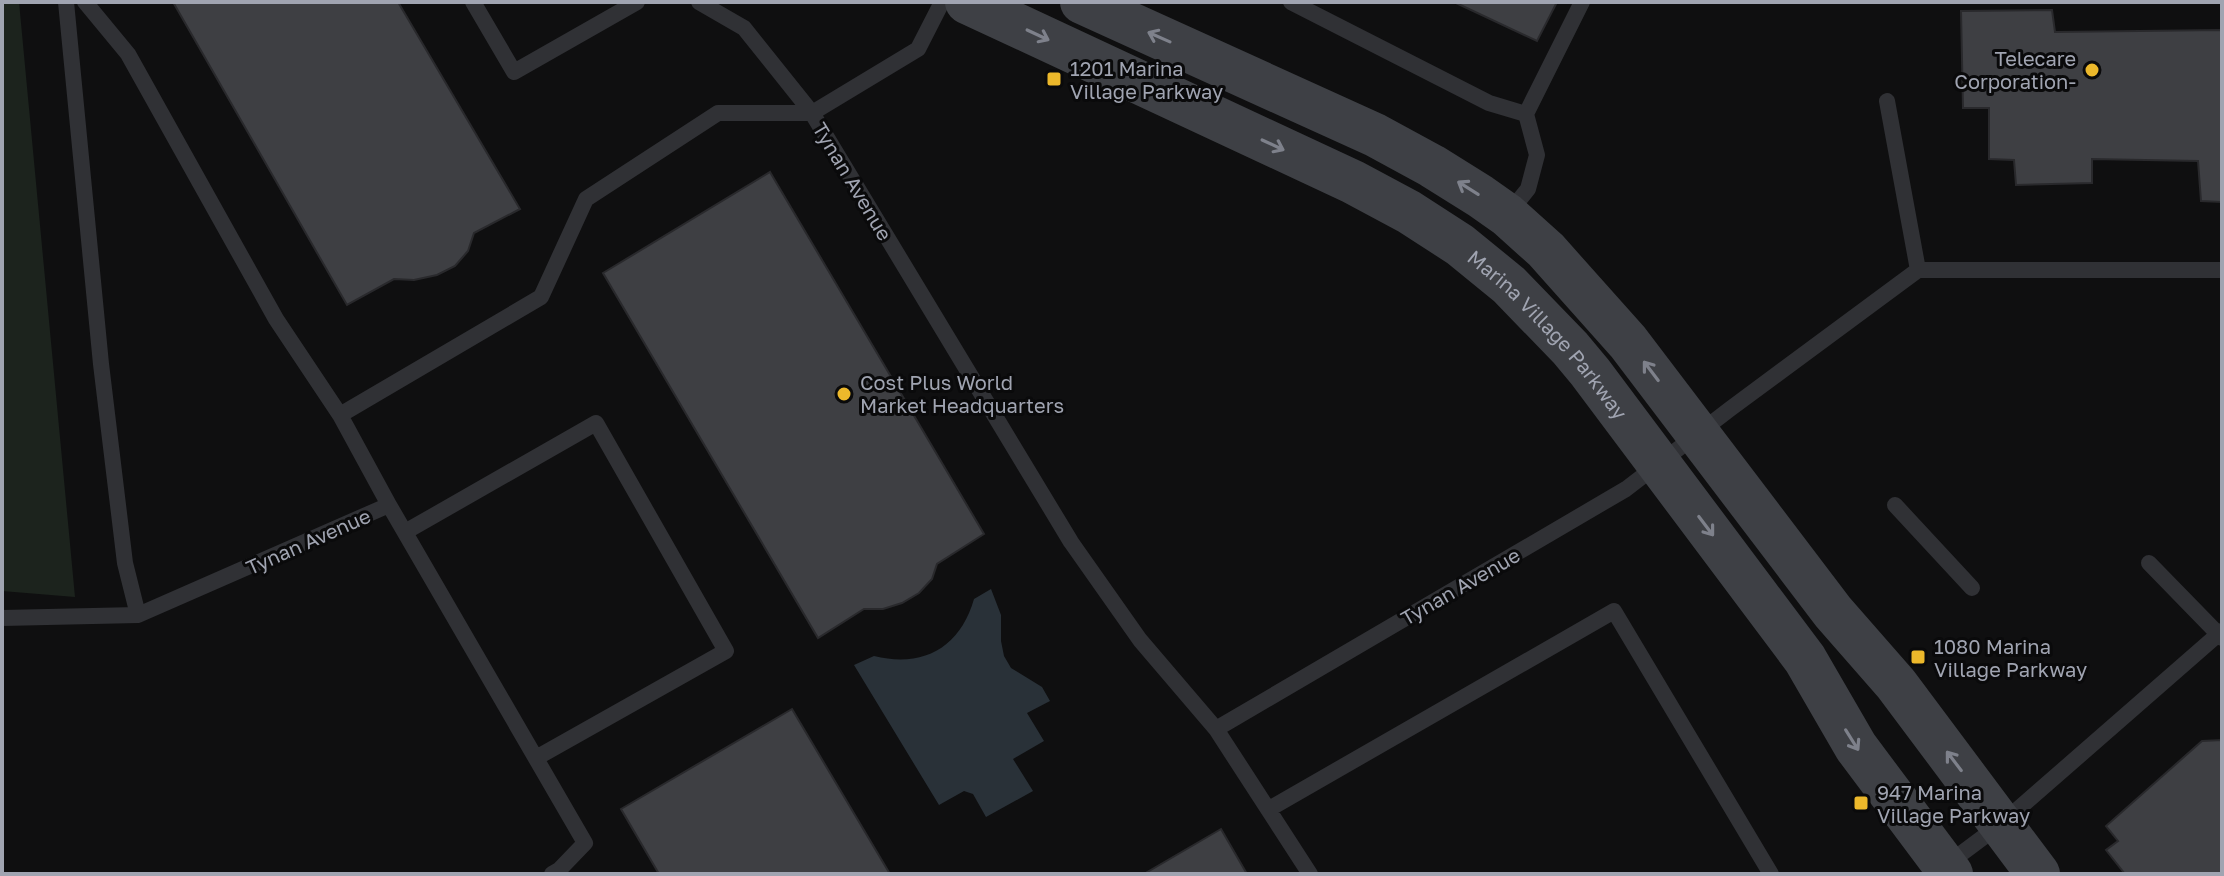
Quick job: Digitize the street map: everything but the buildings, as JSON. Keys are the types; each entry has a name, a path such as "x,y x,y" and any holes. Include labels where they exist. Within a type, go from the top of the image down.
{"street":[{"name":"Marina Village Parkway","path":"967,2 1353,182 1409,212 1460,245 1509,285 1570,348 1805,659 1856,747 1942,871"},
{"path":"1082,2 1375,135 1432,166 1507,215 1546,250 1628,342 1833,612 1896,684 2038,874"}],"lane":[{"path":"66,2 101,364 125,563 138,615"},
{"path":"85,2 128,54 276,319 340,415"},
{"path":"473,2 514,72 637,2"},
{"path":"699,2 744,28 812,113 918,49 942,2"},
{"path":"1291,2 1489,103 1526,114"},
{"path":"1507,215 1528,189 1537,155 1526,114 1582,2"},
{"path":"1887,101 1918,270 2222,270"},
{"name":"Tynan Avenue","path":"2,618 138,615 389,505 340,415 541,297 586,199 718,113 812,113 1071,542 1140,640 1216,729 1310,874"},
{"name":"Tynan Avenue","path":"1216,729 1626,489 1918,270"},
{"path":"405,532 596,423 604,436 726,651 536,758"},
{"path":"389,505 585,843 552,874"},
{"path":"1895,505 1972,588"},
{"path":"1942,871 2221,634 2149,563"},
{"path":"1269,809 1614,611 1771,874"}],"shaded area":[{"path":"2,2 19,2 75,597 2,591"},
{"path":"991,589 1001,615 1004,656 1011,668 1042,687 1050,701 1027,713 1044,741 1013,759 1033,791 986,817 973,794 964,791 939,805 854,665 874,656 908,659 937,650 959,630 974,599"}],"place":[{"name":"Telecare Corporation-","path":"2092,70"},
{"name":"1201 Marina Village Parkway","path":"1054,79"},
{"name":"Cost Plus World Market Headquarters","path":"844,394"},
{"name":"1080 Marina Village Parkway","path":"1918,657"},
{"name":"947 Marina Village Parkway","path":"1861,803"}]}
